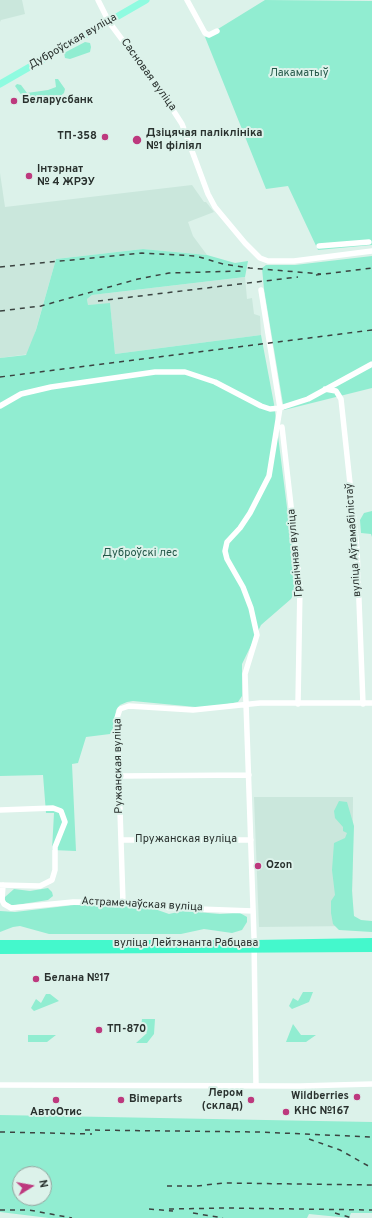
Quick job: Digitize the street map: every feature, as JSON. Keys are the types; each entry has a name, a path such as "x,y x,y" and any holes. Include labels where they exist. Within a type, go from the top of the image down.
{"highway":[{"name":"вуліца Лейтэнанта Рабцава","path":"0,950 254,947 372,942"},
{"name":"вуліца Лейтэнанта Рабцава","path":"0,944 372,948"}],"main road":[{"name":"Дуброўская вуліца","path":"0,84 146,0"}],"street":[{"name":"Сасновая вуліца","path":"98,0 109,22 182,124 208,194 215,207 244,243 260,258 268,261 294,262 372,252"},
{"path":"188,0 205,33 209,35 217,31"},
{"path":"319,246 369,242"},
{"path":"256,1086 254,947 245,674 257,635 245,594 225,551 227,542 240,528 250,513 269,476 280,408 261,290"},
{"path":"0,406 21,394 51,387 155,372 185,372 215,382 261,406 270,409 280,408 308,399 372,364"},
{"name":"вуліца Аўтамабілістаў","path":"325,389 336,391 341,399 357,550 363,704"},
{"name":"Гранічная вуліца","path":"282,427 300,585 298,704"},
{"path":"246,704 372,703"},
{"name":"Ружанская вуліца","path":"123,903 117,715 123,707 129,706 193,710 246,704"},
{"path":"118,776 248,775"},
{"name":"Астрамечаўская вуліца","path":"0,810 53,808 61,811 65,822 55,847 55,870 52,880 44,885 2,885 2,900 4,904 11,908 73,902 152,904 171,908 253,911"},
{"name":"Пружанская вуліца","path":"121,840 251,840"},
{"path":"0,1085 256,1086 372,1084"}],"shaded area":[{"path":"0,0 22,0 25,14 1,20 0,22"},
{"path":"0,173 5,207 192,185 204,202 206,202 214,212 188,222 193,236 207,255 143,249 56,259 29,354 0,358"},
{"path":"245,277 247,299 252,298 254,314 260,316 261,335 115,354 110,304 88,305 87,299 92,295"},
{"path":"254,797 353,797 352,926 259,927"}],"green space":[{"name":"Лакаматыў","path":"265,0 372,1 372,245 318,250 288,186 266,189 205,37"},
{"path":"85,42 90,43 90,52 70,59 65,58 64,53"},
{"path":"55,79 58,79 65,89 64,93 57,99 27,103 15,86 17,84 21,85 27,93 48,90 56,87"},
{"name":"Дуброўскі лес","path":"143,249 207,255 235,263 248,261 245,277 92,295 87,299 88,305 110,303 115,354 261,335 274,404 297,587 291,599 261,625 242,664 242,696 238,702 206,708 133,701 127,702 120,705 116,710 114,726 110,734 86,737 78,763 72,764 76,851 52,850 54,813 46,813 43,775 0,776 0,358 26,355 36,330 56,259"},
{"path":"372,256 372,388 284,410 264,289 262,268 266,265 295,265"},
{"path":"372,511 372,537 371,534 361,533 360,520 364,513"},
{"path":"339,801 347,802 354,826 352,891 354,916 361,920 372,921 372,932 339,930 333,924 331,901 335,895 332,870 334,843 345,838 347,833 343,831 343,827 335,818 334,811"},
{"path":"48,888 52,892 53,896 48,900 16,905 10,905 5,901 5,897 14,889 30,891"},
{"path":"74,905 149,907 169,914 187,910 220,914 240,913 247,917 247,922 242,930 232,933 204,929 181,934 49,934 20,926 0,932 0,911 15,912"},
{"path":"303,992 313,992 309,1002 292,1009 289,1006 293,998 298,1001"},
{"path":"46,994 50,994 59,1001 34,1011 31,1008 36,999 41,1003"},
{"path":"142,1019 155,1019 154,1034 147,1043 136,1043 147,1033 141,1027"},
{"path":"293,1024 301,1035 316,1035 306,1042 286,1042"},
{"path":"28,1035 56,1035 47,1042 28,1042"},
{"path":"0,1115 372,1122 372,1213 351,1213 349,1218 309,1214 307,1218 49,1218 0,1212"}],"railway":[{"path":"0,267 142,253 196,256 223,264 250,268 321,274"},
{"path":"316,275 372,268"},
{"path":"0,311 41,306 138,279 169,273 241,271"},
{"path":"98,301 298,277"},
{"path":"0,377 372,330"},
{"path":"85,1130 259,1132 372,1137"},
{"path":"0,1132 92,1134"},
{"path":"309,1139 340,1150 372,1168"},
{"path":"167,1186 196,1186 225,1183 372,1185"},
{"path":"169,1209 226,1208 372,1210"},
{"path":"149,1209 173,1211"},
{"path":"0,1210 29,1210 72,1218"},
{"path":"193,1213 223,1218"},
{"path":"335,1213 352,1218"}],"place":[{"name":"Беларусбанк","path":"14,101"},
{"name":"ТП-358","path":"105,137"},
{"name":"Дзіцячая паліклініка №1 філіял","path":"137,140"},
{"name":"Інтэрнат № 4 ЖРЭУ","path":"29,176"},
{"name":"Ozon","path":"258,866"},
{"name":"Белана №17","path":"36,979"},
{"name":"ТП-870","path":"99,1030"},
{"name":"Wildberries","path":"357,1097"},
{"name":"АвтоОтис","path":"56,1100"},
{"name":"Bimeparts","path":"121,1100"},
{"name":"Лером (склад)","path":"251,1100"},
{"name":"КНС №167","path":"286,1112"}]}
